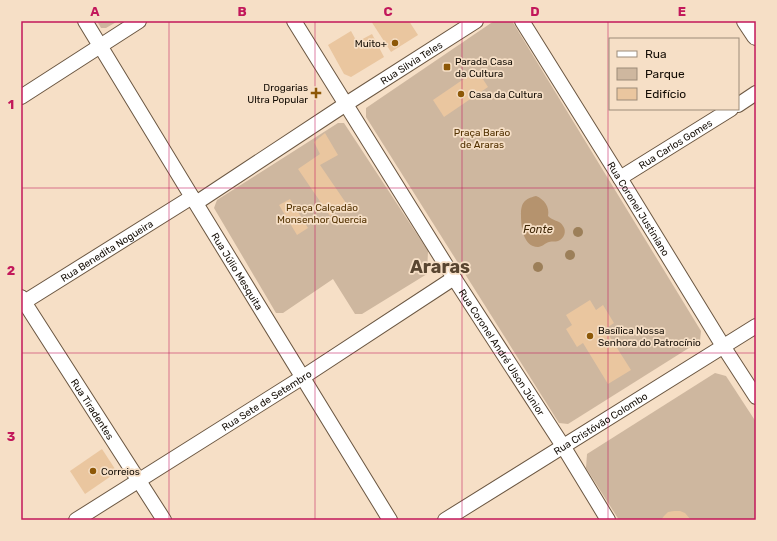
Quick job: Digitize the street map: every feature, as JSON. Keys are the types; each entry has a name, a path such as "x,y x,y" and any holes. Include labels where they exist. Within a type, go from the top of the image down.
{"street":[{"name":"Rua Júlio Mesquita","path":"85,21 390,520"},
{"path":"21,97 139,21"},
{"name":"Rua Coronel André Ulson Júnior","path":"294,21 454,278 563,446 608,520"},
{"name":"Rua Silvia Teles","path":"346,104 476,21"},
{"name":"Rua Coronel Justiniano","path":"522,21 756,397"},
{"path":"746,21 756,36"},
{"path":"739,104 756,93"},
{"name":"Rua Benedita Nogueira","path":"22,301 194,200 346,104"},
{"name":"Rua Carlos Gomes","path":"620,178 729,110"},
{"name":"Rua Sete de Setembro","path":"76,520 303,377 454,278"},
{"name":"Rua Tiradentes","path":"22,301 164,520"},
{"name":"Rua Cristóvão Colombo","path":"445,520 756,326"}],"green space":[{"path":"97,21 118,21 106,28 101,28"},
{"name":"Praça Barão de Araras","path":"494,21 512,21 701,331 700,341 568,424 559,423 366,117 366,108"},
{"name":"Praça Calçadão Monsenhor Quercia","path":"338,123 344,123 428,251 427,274 362,314 355,314 333,279 283,313 276,313 214,208 217,200"},
{"path":"715,373 726,376 756,422 756,520 619,520 586,468 587,454"}],"water":[{"name":"Fonte","path":"536,196 542,199 546,204 548,216 562,224 565,230 563,237 560,240 549,242 538,247 529,244 526,240 522,230 521,220 521,211 524,202"}],"building":[{"name":"Muito+","path":"371,21 409,21 418,35 391,52"},
{"path":"351,31 357,42 372,34 384,57 351,77 344,74 328,45"},
{"name":"Casa da Cultura","path":"477,70 488,87 444,117 433,100"},
{"path":"325,133 338,155 320,165 346,203 330,216 298,169 320,154 314,142"},
{"path":"290,199 308,228 297,235 279,205"},
{"name":"Basílica Nossa Senhora do Patrocínio","path":"590,300 596,310 603,305 614,323 605,329 631,370 608,384 583,343 577,347 566,329 572,325 566,315"},
{"name":"Correios","path":"102,449 117,472 85,494 70,471"},
{"path":"674,511 685,513 691,520 661,520 668,512"}],"place":[{"name":"Muito+","path":"395,43"},
{"name":"Parada Casa da Cultura","path":"447,67"},
{"name":"Drogarias Ultra Popular","path":"316,93"},
{"name":"Casa da Cultura","path":"461,94"},
{"name":"Basílica Nossa Senhora do Patrocínio","path":"590,336"},
{"name":"Correios","path":"93,471"}],"district":[{"name":"Araras","path":"440,267"}]}
